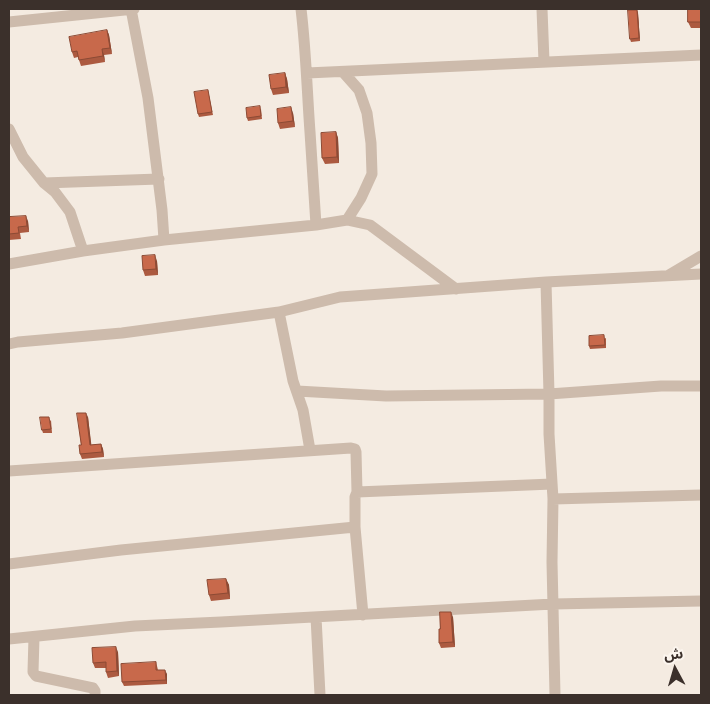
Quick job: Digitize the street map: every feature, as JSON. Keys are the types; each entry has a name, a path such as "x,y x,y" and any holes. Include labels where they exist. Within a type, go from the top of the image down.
{"street":[{"path":"131,9 148,98 159,178 164,240"},
{"path":"9,22 134,9"},
{"path":"301,9 305,39 316,225"},
{"path":"542,9 544,62"},
{"path":"307,73 701,55"},
{"path":"343,72 359,90 367,113 371,143 372,174 361,198 347,220"},
{"path":"9,129 23,157 44,183 55,192 70,212 83,251"},
{"path":"44,183 159,178"},
{"path":"9,264 83,251 164,240 316,225 347,220 370,225 456,288"},
{"path":"668,276 701,256"},
{"path":"9,344 122,333 279,312 340,298 546,282 701,274"},
{"path":"546,282 550,394 549,434 553,499 552,562 555,695"},
{"path":"279,312 294,381 303,410 310,450"},
{"path":"297,391 386,396 550,394 653,386 701,386"},
{"path":"9,472 310,450 355,449 356,527 363,615"},
{"path":"357,492 552,484"},
{"path":"553,499 701,496"},
{"path":"9,564 121,550 356,527"},
{"path":"9,639 135,626 553,604 701,601"},
{"path":"316,617 320,695"},
{"path":"34,637 33,672 36,676 93,688 95,695"}],"building":[{"path":"688,9 701,9 701,22 688,22"},
{"path":"628,10 637,10 639,38 630,39"},
{"path":"107,30 110,48 102,49 103,56 79,60 77,51 72,52 69,37"},
{"path":"285,73 286,87 271,89 269,75"},
{"path":"208,90 212,112 198,114 194,92"},
{"path":"260,106 261,116 247,118 246,108"},
{"path":"291,107 293,121 278,123 277,109"},
{"path":"336,132 337,157 322,158 321,133"},
{"path":"26,216 27,226 18,227 19,233 9,234 9,217"},
{"path":"155,255 156,269 143,270 142,256"},
{"path":"604,335 605,345 589,346 589,336"},
{"path":"77,413 86,413 90,445 101,444 102,452 80,454 79,445 81,445"},
{"path":"40,417 49,417 51,429 42,430"},
{"path":"226,579 228,593 209,595 207,580"},
{"path":"440,612 451,612 453,642 439,643"},
{"path":"116,647 117,671 106,672 106,662 93,663 92,648"},
{"path":"156,662 156,670 165,670 166,680 122,682 121,664"}]}
